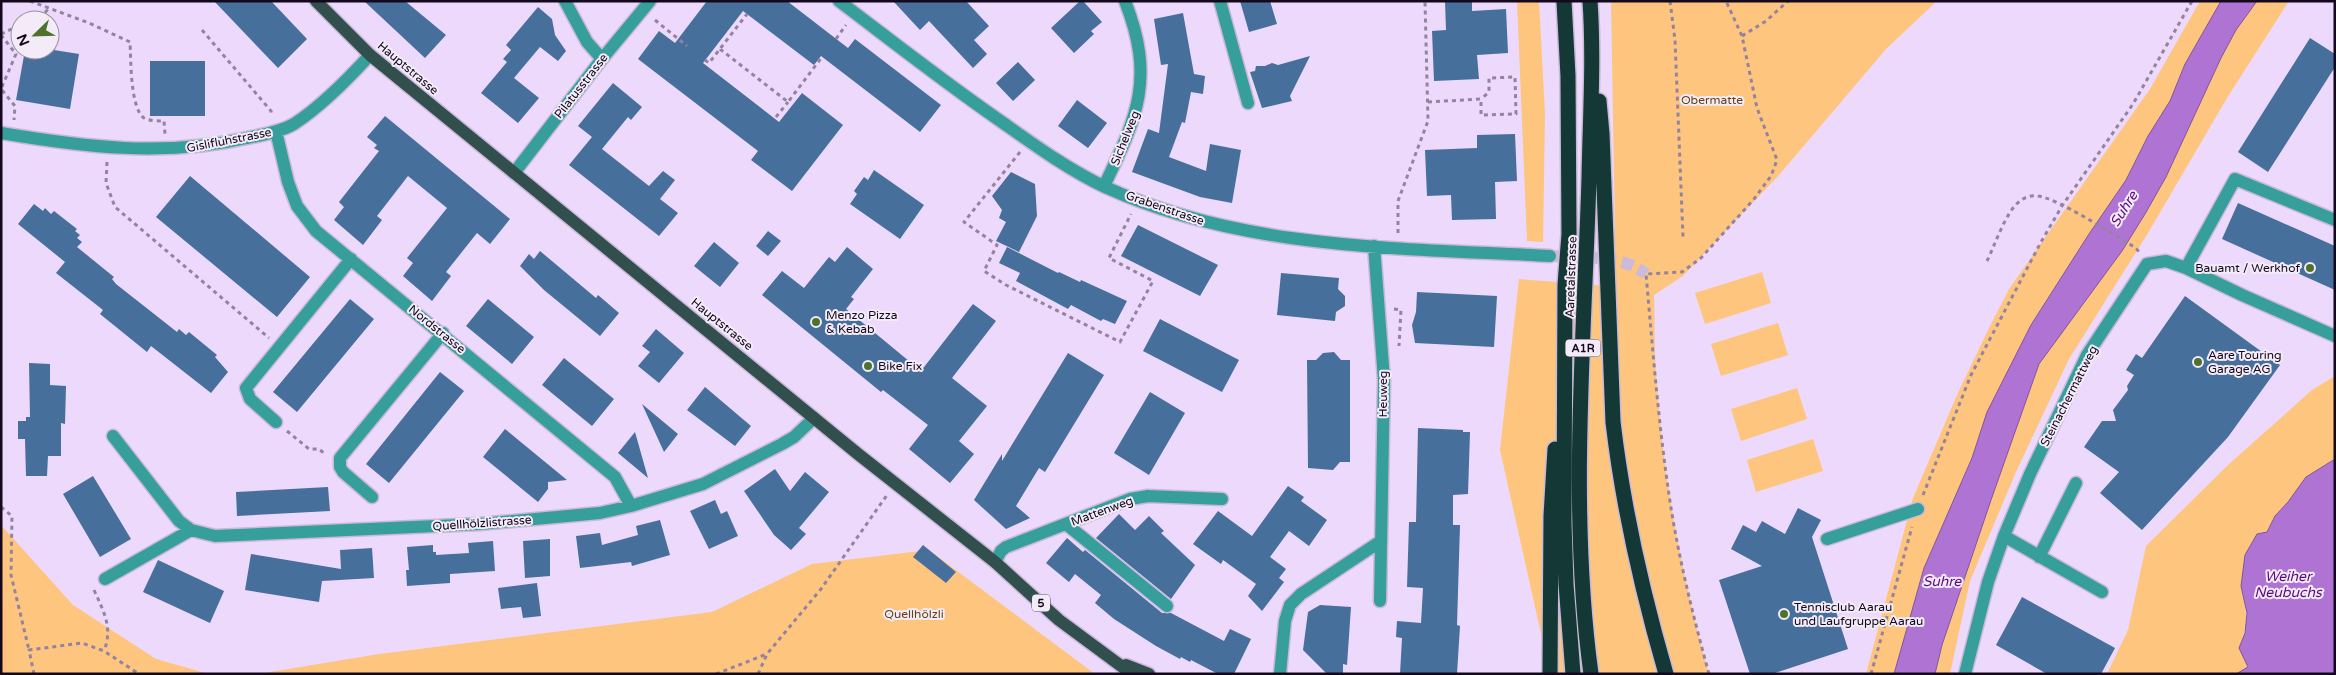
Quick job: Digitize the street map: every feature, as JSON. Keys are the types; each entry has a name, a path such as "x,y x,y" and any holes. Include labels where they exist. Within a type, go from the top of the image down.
{"highway":[{"name":"Aaretalstrasse","path":"1564,1 1568,76 1569,234 1565,285 1564,553 1573,673"},
{"name":"Aaretalstrasse","path":"1590,1 1580,503 1582,586 1591,673"},
{"path":"1591,24 1602,134 1613,412 1617,454 1639,572 1666,674"},
{"path":"1550,674 1551,516 1565,285"}],"main road":[{"name":"Hauptstrasse","path":"316,1 370,55 814,418 995,562 1059,620 1117,661 1132,674"},
{"name":"Hauptstrasse","path":"1117,661 1149,674"}],"street":[{"path":"565,1 587,42 602,59"},
{"name":"Grabenstrasse","path":"839,1 979,107 1028,141 1074,171 1138,200 1216,225 1273,236 1374,246 1550,256"},
{"name":"Sichelweg","path":"1104,186 1132,125 1140,100 1142,77 1139,45 1134,24 1125,1"},
{"path":"1220,1 1248,103"},
{"name":"Pilatusstrasse","path":"514,173 602,59 646,6"},
{"name":"Gislifluhstrasse","path":"7,134 108,148 166,150 197,148 276,131 293,124 313,109 370,55"},
{"name":"Nordstrasse","path":"276,131 288,182 297,206 316,231 443,333 615,477 631,506"},
{"path":"2186,268 2235,179 2335,220"},
{"name":"Heuweg","path":"1374,246 1384,380 1380,601"},
{"path":"276,422 250,399 246,388 351,259"},
{"name":"Steinachermattweg","path":"1964,674 1988,582 2004,536 2030,474 2087,356 2147,264 2166,261 2186,268 2242,296 2335,336"},
{"path":"372,497 343,472 339,462 340,458 443,333"},
{"name":"Quellhölzlistrasse","path":"113,436 179,521 191,530 214,536 480,524 586,515 631,506 703,484 794,437 814,418"},
{"path":"2039,557 2076,483"},
{"name":"Mattenweg","path":"995,562 1001,551 1006,547 1130,499 1148,496 1222,499"},
{"path":"1827,539 1918,509"},
{"path":"1066,524 1167,606"},
{"path":"106,579 191,530"},
{"path":"2004,536 2102,592"},
{"path":"1280,674 1284,620 1290,605 1301,594 1381,542"}],"path":[{"path":"30,1 89,23 130,42 135,103 146,120 154,120"},
{"path":"1398,247 1398,201 1428,121 1425,1"},
{"path":"1670,1 1675,40 1683,237"},
{"path":"1709,674 1693,617 1671,508 1656,386 1646,274 1682,272 1701,258 1754,199 1771,176 1777,160 1757,108 1742,36 1726,1"},
{"path":"1742,36 1766,21 1788,1"},
{"path":"1871,674 1918,509 1949,426 1971,375 2062,206 2133,104 2192,1"},
{"path":"646,6 687,46"},
{"path":"705,60 709,63 747,14"},
{"path":"202,30 271,111 276,131"},
{"path":"1,35 16,54 1,89 15,106 7,134"},
{"path":"720,49 788,102"},
{"path":"776,117 822,57"},
{"path":"1428,102 1481,99 1489,92 1488,78 1515,77 1516,114 1481,115 1481,99"},
{"path":"1028,141 964,222 997,246 984,271 1006,286 1120,342 1153,281 1109,258 1138,200"},
{"path":"108,148 106,183 115,207 279,347"},
{"path":"1987,260 2012,210 2020,201 2036,195 2070,210 2136,248"},
{"path":"276,422 309,449 319,449 331,459 339,462"},
{"path":"758,674 767,654 821,590 870,522 884,498 898,483"},
{"path":"1,507 12,516 11,575 34,674"},
{"path":"104,651 109,637 104,612 94,589 96,584 106,579"},
{"path":"28,650 82,643 104,651 139,674"},
{"path":"716,674 767,654"}],"green space":[{"path":"1517,1 1539,1 1545,114 1543,242 1527,241"},
{"name":"Obermatte","path":"1611,1 1937,1 1886,49 1779,175 1683,276 1654,295 1656,375 1664,459 1683,567 1709,674 1550,674 1500,450 1519,279 1610,286 1615,230"},
{"path":"2200,1 2221,1 2185,64 2170,101 2148,136 2126,180 2031,325 1987,412 1972,458 1924,568 1894,674 1866,674 1913,498 1957,395 1989,328 2009,289 2150,89"},
{"path":"2257,1 2289,1 2227,98 2148,233 2069,359 2016,472 1970,581 1950,674 1935,674 1942,645 2039,364 2122,251 2145,214 2166,177 2221,58 2236,30"},
{"path":"1762,272 1771,303 1705,324 1695,293"},
{"path":"1778,323 1788,355 1721,376 1711,344"},
{"path":"2335,376 2335,459 2306,477 2275,516 2241,586 2245,603 2246,624 2239,648 2248,667 2236,674 2107,674 2128,630 2146,546 2228,465 2312,390"},
{"path":"1797,388 1807,419 1741,441 1731,409"},
{"path":"1813,439 1823,471 1756,492 1747,460"},
{"path":"1,525 73,605 156,659 209,674 1,674"},
{"name":"Quellhölzli","path":"929,550 1095,674 258,674 379,654 712,612 812,564"}],"water":[{"name":"Suhre","path":"2221,1 2257,1 2236,30 2221,58 2166,177 2145,214 2122,251 2039,364 1942,645 1935,674 1894,674 1924,568 1972,458 1987,412 2031,325 2126,180 2148,136 2170,101 2185,64"},
{"name":"Weiher Neubuchs","path":"2335,459 2335,674 2236,674 2248,667 2239,648 2245,633 2247,613 2241,586 2245,555 2257,534 2267,532 2275,516 2306,477"}],"building":[{"path":"214,1 271,1 307,39 278,68"},
{"path":"364,1 405,1 446,35 425,58"},
{"path":"707,1 787,1 848,48 855,39 941,105 920,132 821,56 814,65 743,11 703,63 779,122 802,93 843,125 792,191 751,160 758,151 638,59 659,31 675,43"},
{"path":"893,1 966,1 989,26 974,40 987,54 973,68 929,21 920,30"},
{"path":"1080,1 1083,1 1102,22 1091,31 1094,34 1074,53 1051,28"},
{"path":"1240,1 1270,1 1277,24 1249,32"},
{"path":"1445,1 1472,1 1472,11 1506,9 1508,53 1477,55 1479,79 1434,81 1432,31 1446,30"},
{"path":"538,7 552,19 555,35 566,51 558,61 540,47 514,78 539,98 518,123 481,93 507,62 503,59 511,50 506,45"},
{"path":"1183,13 1194,74 1205,76 1203,94 1191,92 1185,123 1182,122 1169,157 1206,171 1210,144 1241,150 1232,203 1200,197 1132,172 1148,129 1159,133 1168,64 1161,65 1154,19"},
{"path":"2310,38 2335,54 2335,67 2268,172 2238,152"},
{"path":"60,51 79,54 70,109 16,100 23,60 60,60"},
{"path":"1310,56 1290,96 1292,101 1262,108 1250,72 1255,71 1256,66 1265,66 1272,63 1278,65"},
{"path":"150,61 205,61 205,116 150,116"},
{"path":"1018,62 1035,80 1013,101 996,83"},
{"path":"613,83 642,107 631,120 628,117 602,149 649,186 663,171 675,180 660,199 678,213 659,236 569,165 592,137 578,126"},
{"path":"1077,100 1107,123 1088,148 1058,126"},
{"path":"385,116 510,219 490,244 477,233 446,272 451,276 432,301 403,276 413,263 407,258 447,208 408,176 377,216 382,220 363,245 334,220 344,207 339,202 379,151 374,148 377,145 367,137"},
{"path":"1515,134 1517,181 1495,182 1496,219 1452,220 1451,195 1427,196 1425,150 1477,148 1477,135"},
{"path":"874,170 924,205 900,239 850,204 857,194 854,191 864,177 868,180"},
{"path":"1011,172 1035,184 1037,216 1019,252 996,241 1006,222 999,218 1002,210 992,196"},
{"path":"190,176 310,277 277,317 156,217"},
{"name":"Bauamt / Werkhof","path":"2238,203 2335,246 2335,290 2222,239"},
{"path":"34,204 43,211 45,208 51,214 54,211 77,229 75,231 80,235 77,238 82,242 77,247 114,277 112,279 116,284 177,332 179,329 186,335 189,332 217,355 215,357 228,372 211,393 151,346 147,352 100,314 103,310 56,273 65,262 18,224"},
{"path":"1138,225 1218,265 1200,296 1121,256"},
{"path":"768,231 781,241 768,256 756,246"},
{"path":"714,242 739,263 720,287 694,266"},
{"path":"847,247 873,269 851,297 854,299 846,309 921,371 973,304 996,321 952,378 987,406 959,441 974,454 950,483 909,449 928,425 883,390 881,392 762,295 782,271 804,288 829,257 835,262"},
{"path":"1007,247 1058,273 1080,282 1081,280 1127,301 1115,324 1103,319 1101,321 1071,305 1068,309 1016,281 1020,273 999,263"},
{"path":"540,251 596,298 598,295 619,313 600,336 544,290 520,266 529,254 534,259"},
{"path":"1281,273 1339,278 1338,289 1345,296 1345,306 1336,312 1335,321 1277,315"},
{"path":"1417,292 1497,296 1494,347 1415,343 1412,325 1416,312"},
{"path":"2185,296 2280,365 2228,437 2142,530 2100,493 2119,472 2084,447 2102,421 2116,421 2113,410 2128,390 2127,386 2134,375 2126,370 2136,354 2142,358"},
{"path":"350,299 374,319 297,412 273,392"},
{"path":"488,299 534,337 512,364 466,326"},
{"path":"1160,319 1239,360 1222,392 1143,351"},
{"path":"656,329 684,353 659,383 638,366 650,352 642,346"},
{"path":"1334,352 1341,360 1350,360 1350,462 1340,462 1333,470 1308,468 1307,360 1316,360 1323,353"},
{"path":"1068,353 1104,375 1045,472 1039,468 1016,506 1030,518 1006,529 974,500 1002,454 1002,461"},
{"path":"564,358 614,399 592,426 542,385"},
{"path":"29,363 50,364 50,385 66,386 65,424 61,423 61,456 48,456 47,476 26,476 25,439 18,439 18,421 26,421 26,417 30,417"},
{"path":"440,372 464,391 389,483 366,464"},
{"path":"705,387 751,426 735,446 687,410"},
{"path":"1150,392 1185,413 1149,475 1114,453"},
{"path":"642,404 678,434 664,452"},
{"path":"1418,428 1470,432 1468,494 1453,495 1453,525 1460,525 1457,625 1460,626 1457,674 1400,674 1402,638 1396,637 1397,621 1421,623 1423,588 1407,587 1409,522 1416,522"},
{"path":"505,429 567,480 548,482 548,489 538,502 483,457"},
{"path":"635,432 648,478 618,453"},
{"path":"775,469 790,491 805,472 829,492 799,528 806,534 791,550 774,535 744,491"},
{"path":"93,476 131,539 100,557 63,494"},
{"path":"1288,486 1304,497 1301,501 1327,520 1309,546 1289,531 1270,557 1286,569 1279,578 1284,582 1262,611 1248,596 1256,584 1223,560 1221,564 1193,544 1218,511 1252,536"},
{"path":"328,487 330,511 237,516 236,492"},
{"path":"715,500 721,514 727,511 738,536 709,549 690,511"},
{"name":"Tennisclub Aarau und Laufgruppe Aarau","path":"1798,508 1821,520 1812,537 1848,649 1772,674 1750,674 1719,580 1762,566 1731,549 1743,525 1756,532 1762,521 1785,534"},
{"path":"1119,514 1135,530 1149,516 1164,531 1161,533 1195,565 1171,599 1096,538"},
{"path":"660,520 670,555 632,566 631,562 580,568 576,536 600,533 602,545 638,535 636,526"},
{"path":"1067,538 1083,552 1085,550 1162,613 1171,613 1224,641 1230,629 1251,639 1234,674 1218,674 1191,660 1190,662 1181,657 1180,659 1114,619 1095,603 1101,595 1075,574 1069,582 1046,563"},
{"path":"550,539 550,576 525,578 523,541"},
{"path":"493,541 495,571 450,574 450,583 407,586 406,570 409,570 407,547 433,545 433,552 436,552 436,555 469,553 468,543"},
{"path":"923,545 956,572 946,583 913,557"},
{"path":"372,548 374,578 322,581 319,602 245,590 251,554 341,569 340,550"},
{"path":"158,560 224,591 210,623 143,592"},
{"path":"537,583 541,616 523,618 521,607 501,609 498,588"},
{"path":"2022,597 2115,648 2101,674 2047,674 1996,645"},
{"path":"1320,605 1351,607 1347,665 1343,664 1343,674 1326,673 1303,650 1308,612"}],"tunnel":[{"path":"1550,256 1613,260 1625,263 1646,274"}],"place":[{"name":"Bauamt / Werkhof","path":"2310,268"},
{"name":"Menzo Pizza & Kebab","path":"816,322"},
{"name":"Aare Touring Garage AG","path":"2198,362"},
{"name":"Bike Fix","path":"868,366"},
{"name":"Tennisclub Aarau und Laufgruppe Aarau","path":"1784,614"}]}
